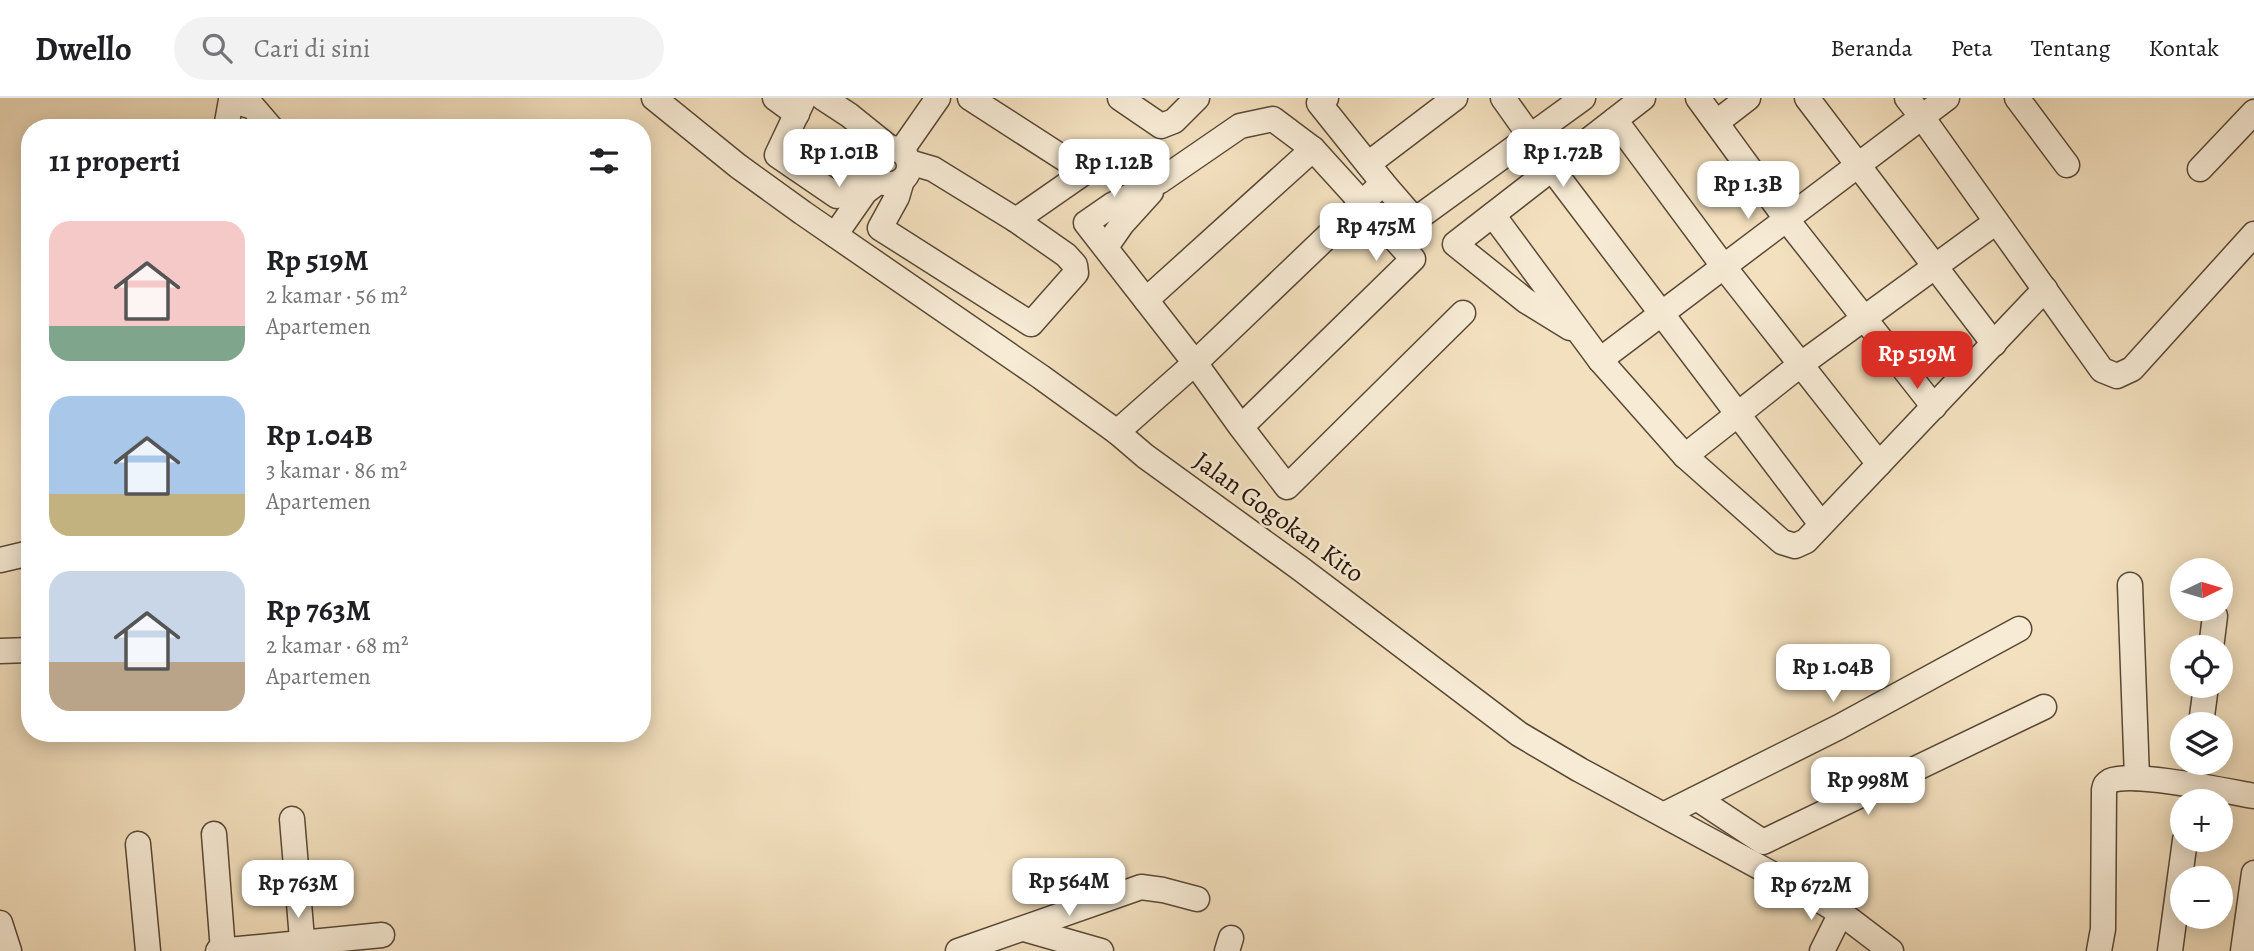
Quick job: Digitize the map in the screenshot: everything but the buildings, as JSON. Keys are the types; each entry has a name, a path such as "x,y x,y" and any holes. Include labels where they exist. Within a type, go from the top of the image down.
{"street":[{"name":"Jalan Gogokan Kito","path":"653,98 738,166 1117,432 1145,456 1301,569 1519,734 1841,913 1891,951"},
{"path":"775,98 801,106 777,155 836,195 861,166 893,164 933,169 1016,220 1066,255 1076,269 1071,280 1031,324 880,228 897,197 893,164 849,115 824,98"},
{"path":"835,235 865,192 893,164 938,98"},
{"path":"970,98 1085,172 1016,220"},
{"path":"1120,98 1161,127 1174,121 1197,98"},
{"path":"1326,98 1319,103 1416,220 1583,98"},
{"path":"1117,432 1195,363 1363,204 1376,174 1455,98"},
{"path":"1503,98 1530,136"},
{"path":"1580,334 1527,301 1455,244 1643,98"},
{"path":"1698,98 1787,220 1934,407"},
{"path":"1717,122 1748,98"},
{"path":"1807,98 1994,344"},
{"path":"1600,360 1858,166 1914,107 1947,98"},
{"path":"2017,98 2067,165"},
{"path":"228,119 231,100 253,107 263,119"},
{"path":"1914,107 2102,370 2117,376 2132,369 2254,234"},
{"path":"2200,169 2254,113"},
{"path":"1241,427 1413,259 1313,149 1273,119 1240,126 1160,181 1122,224 1106,247 1195,363 1241,427 1287,487 1463,313"},
{"path":"1615,120 1724,267 1879,464"},
{"path":"1146,300 1313,149"},
{"path":"1552,169 1821,524"},
{"path":"1493,215 1600,360 1685,456 1782,542 1795,546 1806,541 2045,289"},
{"path":"1685,456 1800,365 1996,222"},
{"path":"0,560 21,555"},
{"path":"2130,585 2137,778"},
{"path":"1665,814 1839,727 2019,629"},
{"path":"0,651 21,650"},
{"path":"1698,799 1763,842 2044,707"},
{"path":"2099,951 2103,929 2106,784 2110,781 2137,778 2193,784 2254,796"},
{"path":"292,819 302,947"},
{"path":"214,834 221,951 302,947 382,935"},
{"path":"138,844 148,951"},
{"path":"2171,951 2183,852"},
{"path":"2242,951 2254,873"},
{"path":"958,951 1141,887 1197,899"},
{"path":"1822,951 1841,913"},
{"path":"0,923 9,951"},
{"path":"1024,929 1101,951"}]}
